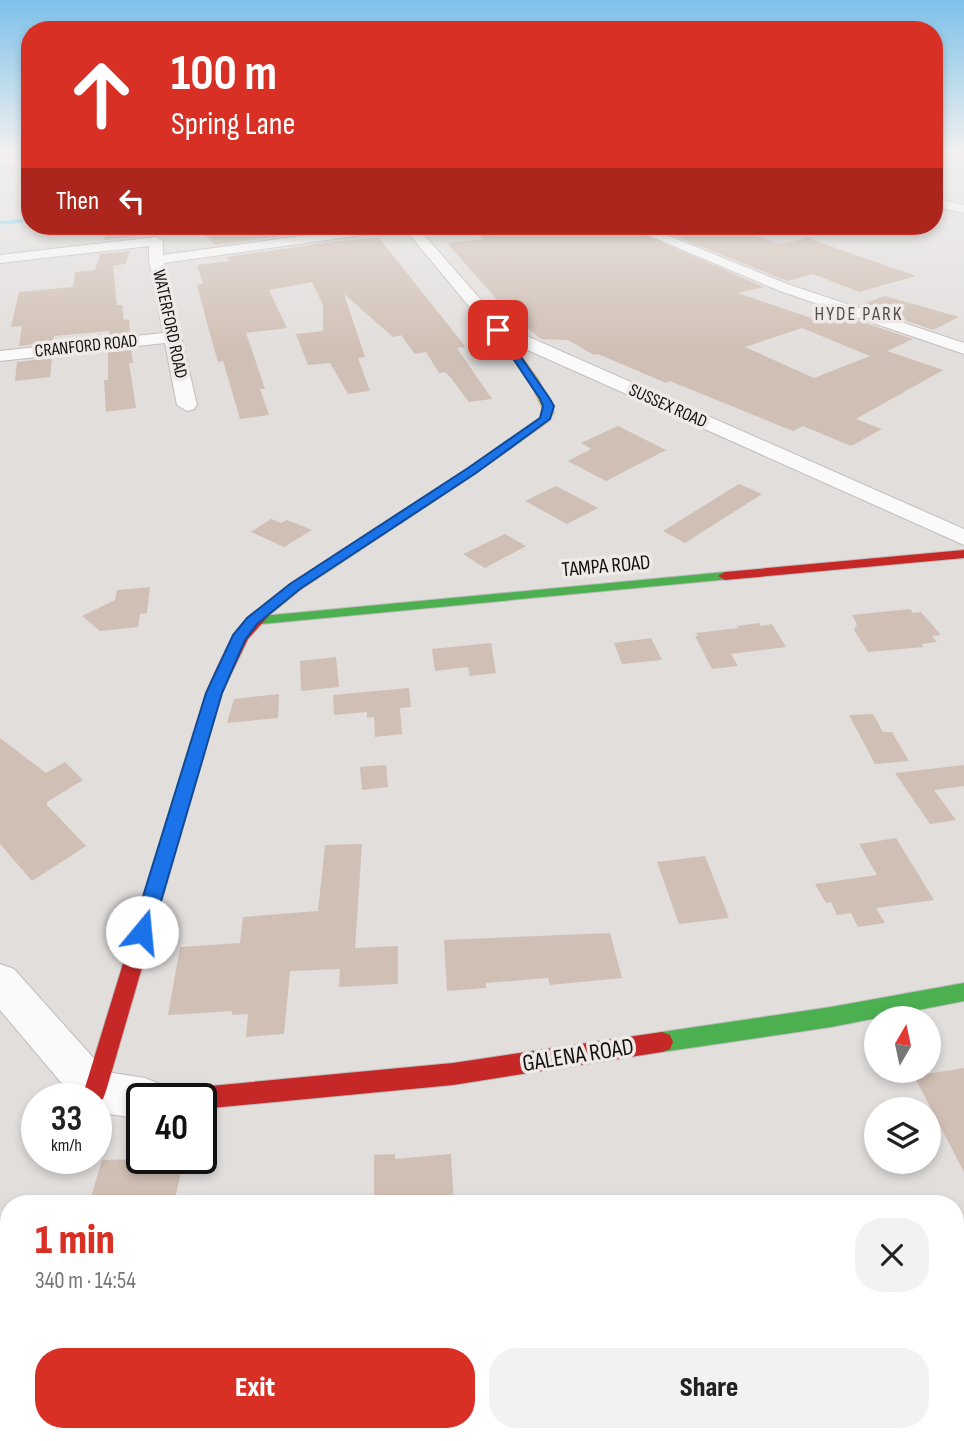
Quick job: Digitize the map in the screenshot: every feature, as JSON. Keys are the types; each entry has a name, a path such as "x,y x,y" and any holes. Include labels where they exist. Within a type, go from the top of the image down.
{"street":[{"path":"156,260 336,235"},
{"name":"SUSSEX ROAD","path":"417,235 498,330 964,538"},
{"path":"655,235 796,292 964,349"},
{"name":"WATERFORD ROAD","path":"0,259 156,241 156,260 187,405"},
{"path":"96,1083 214,693 228,657 252,621 295,587 472,471 544,419 549,406 498,330"},
{"name":"CRANFORD ROAD","path":"0,356 172,337"},
{"name":"TAMPA ROAD","path":"252,621 964,554"},
{"path":"0,981 87,1083"},
{"name":"GALENA ROAD","path":"217,1096 453,1074 831,1017 964,992"}],"building":[{"path":"105,235 137,235 136,237 104,240"},
{"path":"206,235 289,235 215,245"},
{"path":"478,235 645,235 764,287 738,293 820,321 839,314 913,339 887,351 943,370 856,419 882,429 851,446 803,426 793,431 670,381 666,383 598,354 594,355 568,340 541,339 508,312 447,243 484,239","holes":["802,328 870,356 814,378 745,347"]},
{"path":"672,235 754,235 780,244 807,238 916,276 859,292 813,274 787,281"},
{"path":"379,238 461,341 465,347 457,348 492,399 469,402 445,372 439,373 426,352 415,354 401,335 393,337 344,294 365,357 358,358 370,391 348,394 330,363 308,365 296,334 323,331 323,305 312,282 269,290 287,328 246,333 265,389 260,389 269,415 240,419 223,361 218,362 207,323 197,285 203,284 197,265 230,261 226,257"},
{"path":"130,251 125,264 113,266 117,305 122,305 124,320 129,319 130,334 109,336 109,331 54,336 53,342 19,346 22,326 11,327 19,292 73,287 75,272 95,270 100,254"},
{"path":"885,296 959,317 933,330 860,305"},
{"path":"131,349 133,363 129,363 136,408 106,412 104,380 108,380 108,352"},
{"path":"52,358 50,377 15,381 17,362"},
{"path":"618,426 666,450 606,481 568,461 591,449 581,443"},
{"path":"739,484 762,494 685,543 663,531"},
{"path":"556,486 598,508 567,524 525,501"},
{"path":"271,519 281,523 287,520 312,530 284,547 251,532"},
{"path":"505,534 526,546 485,568 463,554"},
{"path":"150,587 147,613 140,614 138,627 100,631 82,616 115,600 117,590"},
{"path":"910,609 913,613 921,612 941,635 932,636 937,642 921,644 924,647 868,652 854,630 857,624 852,615"},
{"path":"759,623 761,626 772,624 786,647 731,654 738,666 712,669 695,636 698,636 696,633"},
{"path":"651,638 662,660 622,664 614,643"},
{"path":"491,643 496,673 470,676 468,667 435,671 432,649"},
{"path":"336,657 339,687 301,691 300,661"},
{"path":"409,688 411,707 400,708 402,734 375,737 374,717 367,718 367,712 334,715 333,695"},
{"path":"279,694 278,718 227,723 234,699"},
{"path":"873,714 883,732 892,732 909,761 875,764 849,715"},
{"path":"0,738 46,773 65,762 83,780 47,802 47,805 86,846 32,881 0,844"},
{"path":"386,765 388,787 362,790 360,767"},
{"path":"964,765 964,786 934,790 956,820 930,824 895,773"},
{"path":"896,838 934,900 876,908 885,923 858,927 851,913 837,915 831,902 826,903 815,884 877,875 859,844"},
{"path":"362,844 355,948 398,946 398,984 339,987 340,969 290,971 284,1034 246,1037 248,1014 232,1015 232,1011 168,1015 180,947 240,943 243,917 318,911 325,845"},
{"path":"705,856 729,918 679,924 657,862"},
{"path":"610,933 622,978 550,985 548,978 486,983 486,988 447,991 444,940"},
{"path":"964,1068 964,1172 941,1128 941,1097 925,1097 918,1083 942,1083 942,1072"},
{"path":"395,1154 395,1159 451,1154 453,1195 374,1195 374,1155"},
{"path":"126,1159 126,1174 181,1174 176,1195 92,1195 98,1174 112,1174 112,1160"}],"waterway":[{"path":"0,223 21,221"}],"traffic: fast":[{"path":"252,621 725,576"},
{"path":"662,1042 831,1017 964,992"}],"traffic: slow":[{"path":"268,609 295,587 472,471 545,419 549,412 545,401 527,369 498,330"}],"traffic: jam":[{"path":"725,576 964,554"},
{"path":"97,1083 214,693 229,658 242,637 268,609"},
{"path":"217,1096 453,1074 662,1042"}],"district":[{"name":"HYDE PARK","path":"859,314"}],"route":[{"path":"142,932 214,693 228,657 252,621 295,587 472,471 544,419 549,406 528,370 498,330"}]}
